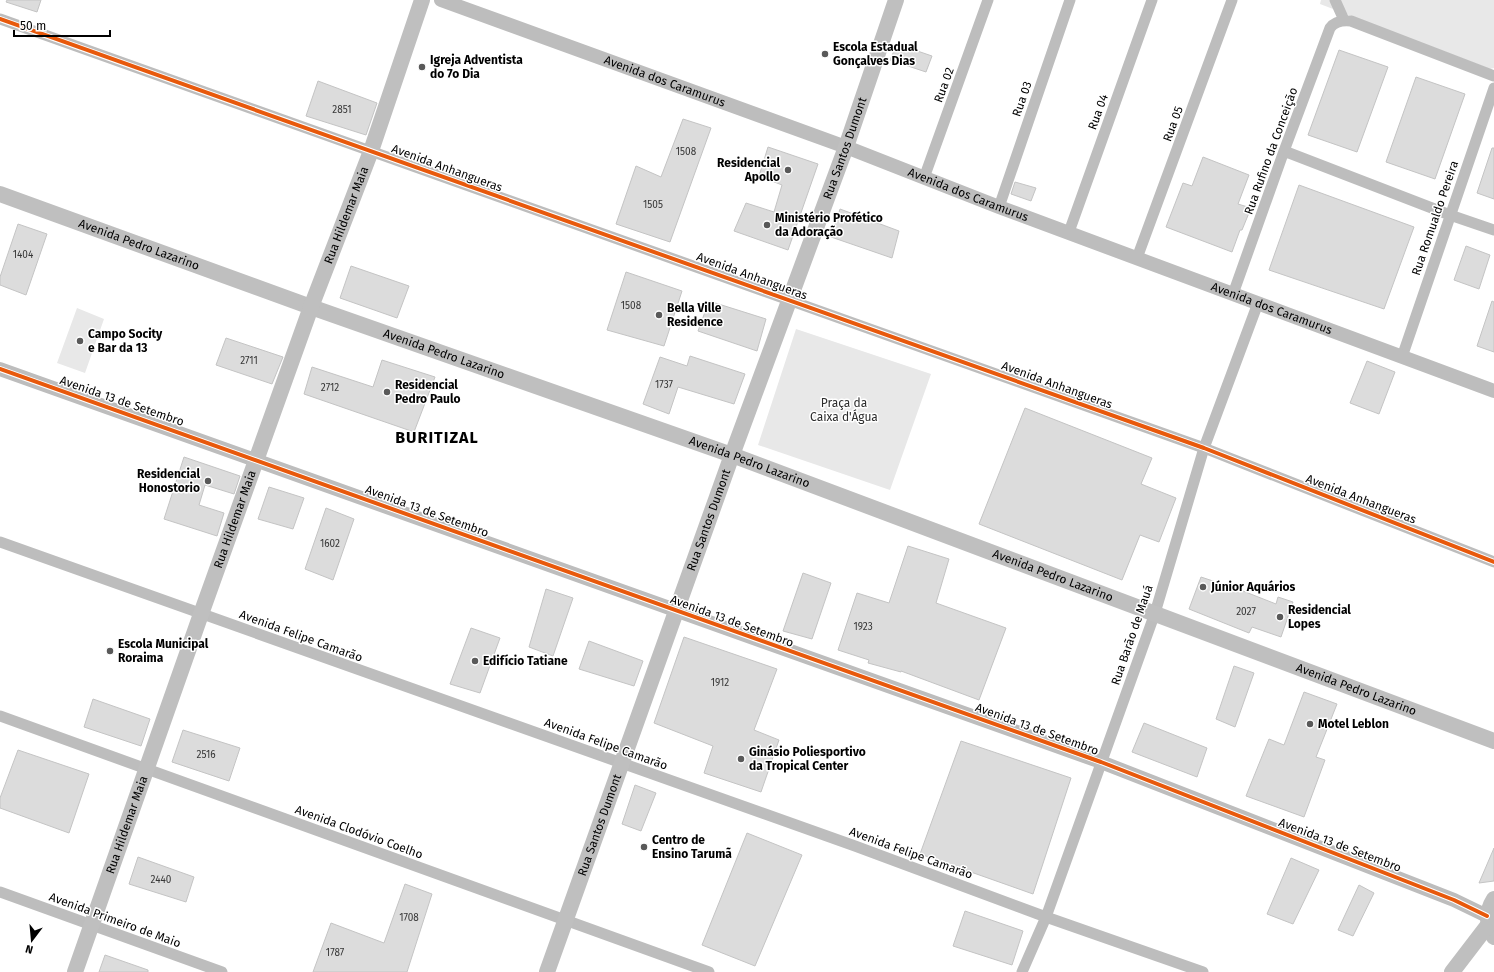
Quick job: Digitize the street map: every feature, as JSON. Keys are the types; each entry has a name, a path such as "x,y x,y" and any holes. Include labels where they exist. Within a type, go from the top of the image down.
{"main road":[{"name":"Rua Hildemar Maia","path":"75,972 146,768 311,307 371,152 422,0"},
{"name":"Rua Santos Dumont","path":"547,972 732,455 846,147 896,0"},
{"name":"Avenida Pedro Lazarino","path":"0,194 311,307 732,455 1494,741"},
{"path":"1452,972 1490,926 1490,906 1494,899"}],"street":[{"name":"Avenida dos Caramurus","path":"441,0 846,147 999,207 1070,232 1494,391"},
{"name":"Rua 02","path":"924,178 988,0"},
{"name":"Rua 03","path":"999,207 1070,0"},
{"name":"Rua 04","path":"1070,232 1152,0"},
{"name":"Rua 05","path":"1137,258 1232,0"},
{"path":"1335,0 1341,21 1351,21 1494,76"},
{"name":"Avenida Anhangueras","path":"0,19 1204,448 1494,562"},
{"name":"Rua Rufino da Conceição","path":"1233,294 1330,28 1333,24 1341,21"},
{"name":"Rua Romualdo Pereira","path":"1402,357 1494,88"},
{"path":"1284,151 1450,215 1494,230"},
{"name":"Rua Barão de Mauá","path":"1022,972 1046,917 1100,762 1155,613 1204,448 1258,303"},
{"name":"Avenida 13 de Setembro","path":"0,369 257,460 676,612 1100,762 1454,900 1490,926"},
{"name":"Avenida Felipe Camarão","path":"0,542 855,846 1046,917 1203,972"},
{"name":"Avenida Clodóvio Coelho","path":"0,716 709,972"},
{"name":"Avenida Primeiro de Maio","path":"0,892 222,972"}],"green space":[{"path":"1321,0 1494,0 1494,68 1490,69 1320,4"},
{"name":"Campo Socity e Bar da 13","path":"77,308 104,319 85,373 57,363"},
{"name":"Praça da Caixa d'Água","path":"796,329 931,374 890,490 758,445"}],"building":[{"path":"7,0 41,0 37,12 6,2"},
{"path":"897,44 932,56 926,72 890,60"},
{"path":"1339,50 1388,67 1357,152 1308,135"},
{"path":"1416,77 1465,94 1435,179 1386,162"},
{"path":"318,81 377,103 366,135 306,116"},
{"path":"683,119 711,128 670,242 616,224 636,166 661,177"},
{"path":"768,147 818,164 788,250 734,231 746,203 774,212 782,185 759,176"},
{"path":"1492,148 1494,148 1494,199 1477,193"},
{"path":"1203,157 1249,175 1238,204 1251,208 1242,230 1240,230 1232,252 1166,227 1183,183 1192,186"},
{"path":"1015,182 1036,188 1031,201 1011,194"},
{"path":"1299,185 1414,227 1384,309 1269,270"},
{"path":"840,209 899,231 892,258 831,237"},
{"path":"18,224 47,234 26,295 0,285 0,277"},
{"path":"1466,246 1490,255 1479,289 1454,280"},
{"path":"351,266 409,286 397,318 340,298"},
{"path":"626,272 682,291 664,346 607,330"},
{"path":"709,301 766,319 757,351 698,331"},
{"path":"1492,301 1494,302 1494,352 1477,346"},
{"path":"226,338 283,357 272,384 216,365"},
{"path":"690,356 745,374 734,404 678,387 669,414 643,404 660,357 687,366"},
{"path":"382,360 435,377 414,432 304,394 312,367 373,387"},
{"path":"1367,361 1395,372 1379,414 1350,403"},
{"path":"1025,408 1152,458 1141,484 1176,498 1159,542 1140,535 1122,580 979,524"},
{"path":"184,457 240,476 234,494 205,485 199,505 224,513 217,536 164,519"},
{"path":"269,487 304,498 293,529 258,519"},
{"path":"326,508 354,519 333,580 305,569"},
{"path":"908,546 949,559 936,603 1006,628 979,700 901,671 868,663 869,660 838,650 857,593 889,603"},
{"path":"803,573 831,583 812,639 783,631"},
{"path":"1201,577 1276,604 1278,597 1293,602 1281,637 1252,627 1249,633 1189,609"},
{"path":"546,589 573,598 553,656 529,647"},
{"name":"Edifício Tatiane","path":"471,628 500,638 480,693 450,684"},
{"path":"684,637 777,669 754,730 779,740 761,792 704,773 713,746 654,723"},
{"path":"589,641 643,661 634,686 579,669"},
{"path":"1234,666 1254,673 1235,727 1216,719"},
{"path":"1304,692 1337,704 1316,757 1325,760 1304,817 1246,796 1269,739 1284,745"},
{"path":"93,699 150,719 141,746 84,727"},
{"path":"1144,723 1207,748 1197,777 1132,752"},
{"path":"183,730 240,748 229,781 172,762"},
{"path":"961,741 1071,778 1033,894 920,854"},
{"path":"18,750 89,774 69,833 0,808 0,798"},
{"path":"635,785 656,793 641,831 622,824"},
{"path":"747,833 802,855 755,966 702,945"},
{"path":"1494,848 1494,881 1479,883"},
{"path":"138,857 194,877 186,902 129,884"},
{"path":"1291,858 1319,870 1293,924 1267,914"},
{"path":"405,884 432,894 407,972 313,972 331,923 384,943"},
{"path":"1359,885 1374,893 1353,936 1338,930"},
{"path":"965,911 1023,931 1012,965 953,946"},
{"path":"105,955 148,970 148,972 99,972"}],"cycle path":[{"path":"0,19 1204,448 1494,562"},
{"path":"0,369 1101,762 1454,900 1487,916"}],"place":[{"name":"Escola Estadual Gonçalves Dias","path":"825,54"},
{"name":"Igreja Adventista do 7o Dia","path":"422,67"},
{"name":"Residencial Apollo","path":"788,170"},
{"name":"Ministério Profético da Adoração","path":"767,225"},
{"name":"Bella Ville Residence","path":"659,315"},
{"name":"Campo Socity e Bar da 13","path":"80,341"},
{"name":"Residencial Pedro Paulo","path":"387,392"},
{"name":"Residencial Honostorio","path":"208,481"},
{"name":"Júnior Aquários","path":"1203,587"},
{"name":"Residencial Lopes","path":"1280,617"},
{"name":"Escola Municipal Roraima","path":"110,651"},
{"name":"Edifício Tatiane","path":"475,661"},
{"name":"Motel Leblon","path":"1310,724"},
{"name":"Ginásio Poliesportivo da Tropical Center","path":"741,759"},
{"name":"Centro de Ensino Tarumã","path":"644,847"}],"district":[{"name":"BURITIZAL","path":"437,437"}]}
